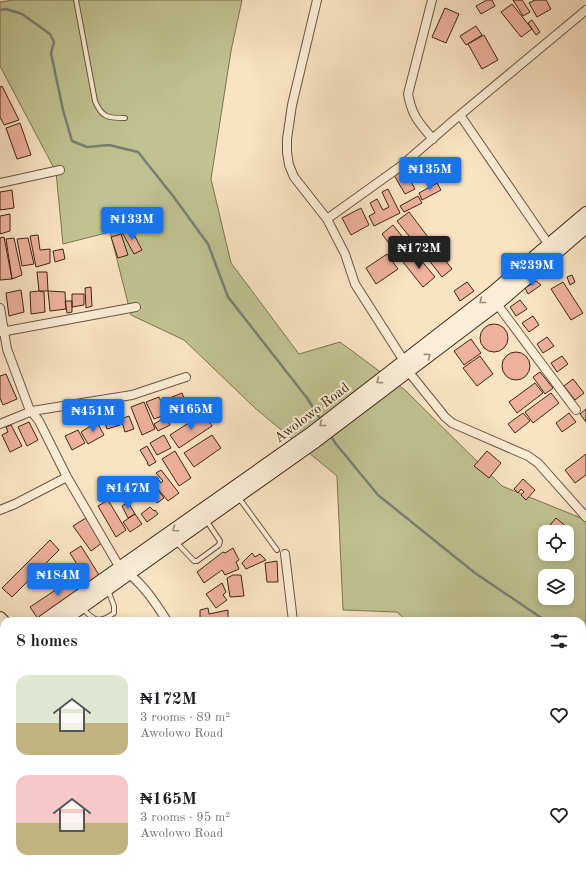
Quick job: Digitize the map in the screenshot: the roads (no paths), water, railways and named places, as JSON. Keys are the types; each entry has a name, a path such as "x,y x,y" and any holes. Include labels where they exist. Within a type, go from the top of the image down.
{"main road":[{"name":"Awolowo Road","path":"50,617 175,540 203,515 238,496 406,366 586,213"},
{"name":"Awolowo Road","path":"406,366 497,304 586,227"},
{"name":"Awolowo Road","path":"67,617 107,588 125,571 313,437"}],"street":[{"path":"318,0 292,105 287,139 289,165 294,177 326,219 345,254 355,284 406,366 445,417 452,423 528,456 538,463 586,517"},
{"path":"432,0 408,94 410,106 416,118 433,139"},
{"path":"326,219 401,166 586,10"},
{"path":"460,115 548,245"},
{"path":"0,183 60,170"},
{"path":"497,304 576,410"},
{"path":"2,332 136,307"},
{"path":"0,308 2,332 12,364 29,408 45,432 67,478 125,571 154,602 164,617"},
{"path":"0,424 32,411 132,395 186,377"},
{"path":"0,510 67,478"},
{"path":"285,554 293,617"}],"lane":[{"path":"76,0 95,101 99,110 110,118 125,118"},
{"path":"238,496 277,550"},
{"path":"175,540 194,561 197,561 219,545 220,541 203,515"},
{"path":"107,588 114,610 114,613 108,617"},
{"path":"81,607 91,617"}],"waterway":[{"path":"0,10 6,9 22,14 50,34 54,42 51,53 63,110 72,141 87,147 109,145 138,152 173,196 208,244 228,297 307,398 321,420"},
{"path":"330,435 378,495 475,573 540,617"}]}
